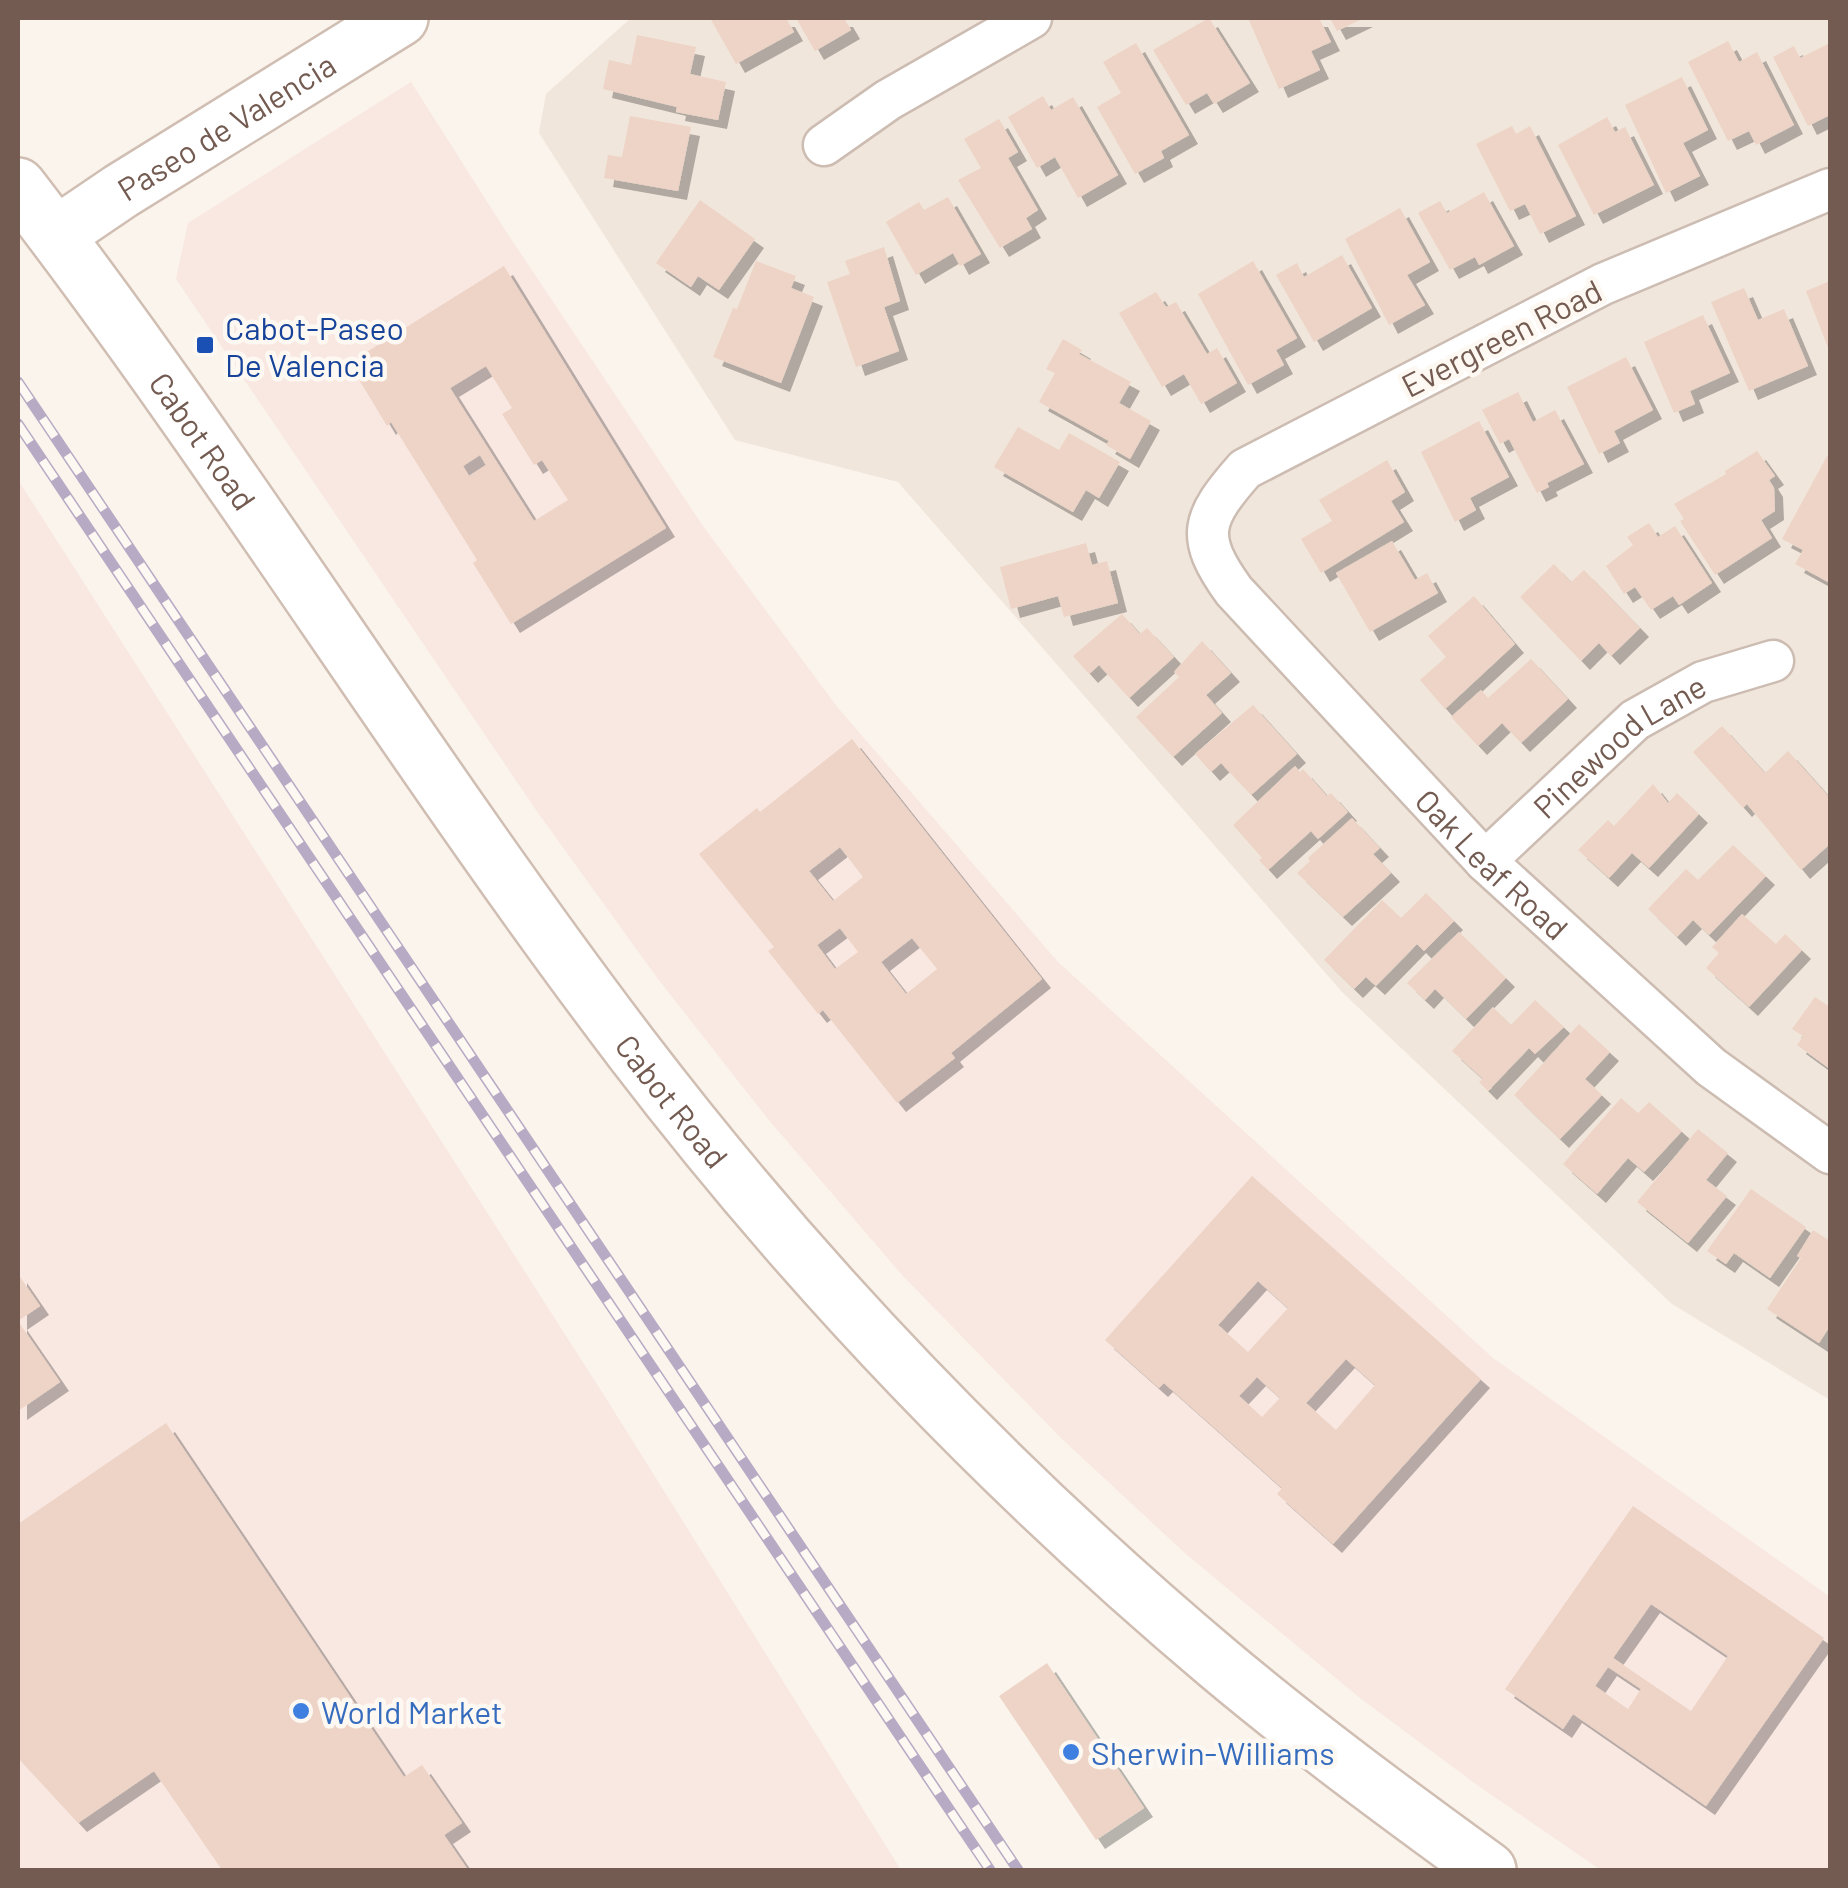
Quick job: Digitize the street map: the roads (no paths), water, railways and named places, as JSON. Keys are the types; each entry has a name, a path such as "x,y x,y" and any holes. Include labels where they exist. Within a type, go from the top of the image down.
{"main road":[{"name":"Paseo de Valencia","path":"56,235 400,18"},
{"name":"Cabot Road","path":"18,186 229,476 554,945 783,1236 985,1452 1084,1545 1218,1663 1325,1750 1488,1870"}],"street":[{"path":"824,145 888,100 1031,18"},
{"name":"Evergreen Road","path":"1206,530 1218,500 1245,469 1604,284 1830,189"},
{"name":"Oak Leaf Road","path":"1206,530 1216,566 1234,591 1485,861 1712,1067 1830,1153"},
{"name":"Pinewood Lane","path":"1485,861 1635,720 1703,682 1773,661"}],"railway":[{"path":"18,382 1018,1870"},
{"path":"18,424 990,1870"}],"place":[{"name":"Cabot-Paseo De Valencia","path":"205,345"},
{"name":"World Market","path":"301,1711"},
{"name":"Sherwin-Williams","path":"1071,1752"}]}
